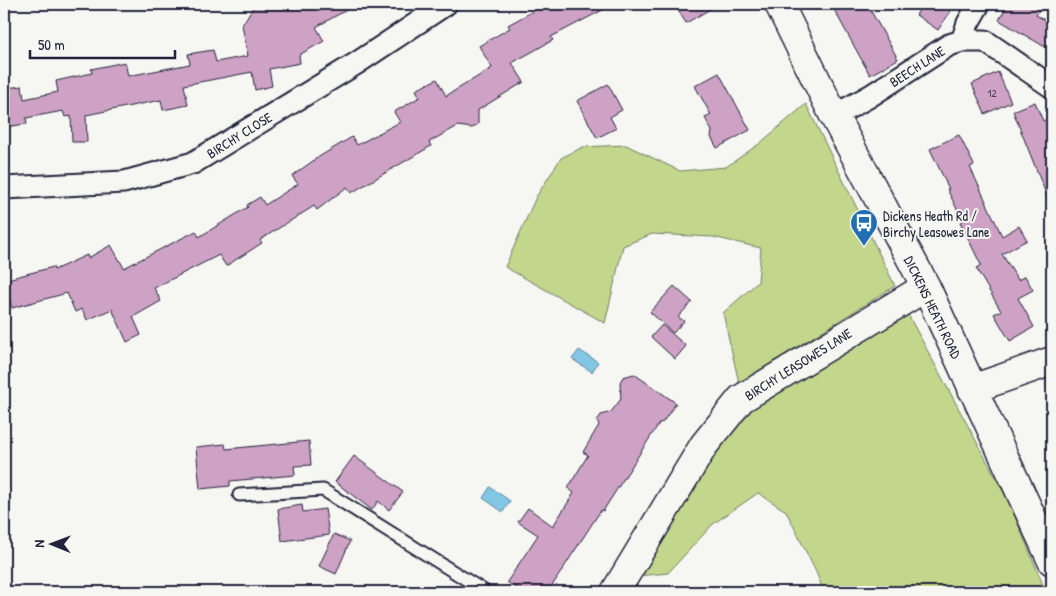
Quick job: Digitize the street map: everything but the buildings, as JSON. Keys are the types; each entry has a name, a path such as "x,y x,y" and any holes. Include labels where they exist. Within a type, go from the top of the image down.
{"street":[{"name":"BIRCHY CLOSE","path":"4,188 124,182 193,163 357,63 446,4"},
{"name":"DICKENS HEATH ROAD","path":"779,4 834,116 926,287 1052,561"},
{"path":"962,41 968,23 978,4"},
{"name":"BEECH LANE","path":"834,116 870,96 949,45 962,41 985,41 1052,87"},
{"name":"BIRCHY LEASOWES LANE","path":"615,592 704,445 741,399 926,287"},
{"path":"972,389 1052,361"}],"lane":[{"path":"239,495 323,490 486,592"}],"green space":[{"path":"806,104 895,286 739,383 723,313 758,282 761,248 713,237 652,234 623,246 605,323 505,267 536,197 561,158 583,147 626,145 680,171 726,167 759,144"},
{"path":"905,309 1009,502 1046,592 824,592 786,511 758,493 713,524 668,573 638,576 735,415"}],"water":[{"path":"579,350 598,362 592,372 572,359"},
{"path":"490,487 510,501 503,512 483,498"}],"place":[{"name":"Dickens Heath Rd / Birchy Leasowes Lane","path":"864,247"}]}
